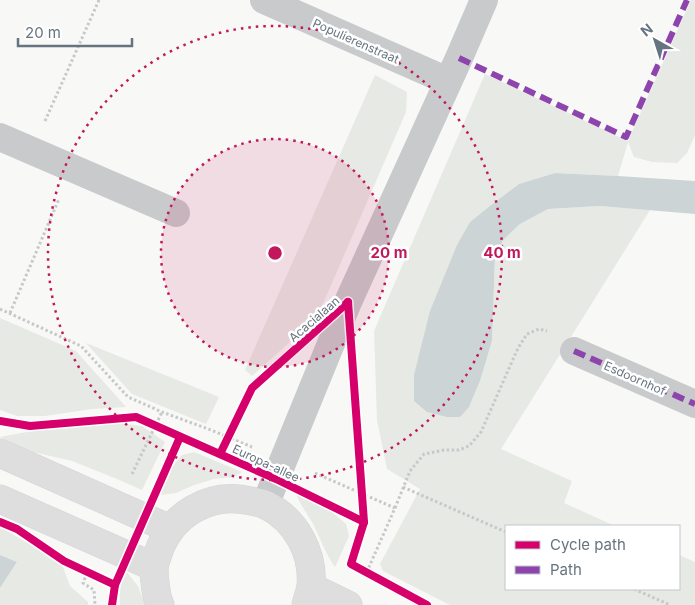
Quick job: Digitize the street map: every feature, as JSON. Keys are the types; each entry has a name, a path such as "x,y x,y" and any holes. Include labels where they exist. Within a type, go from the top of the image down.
{"main road":[{"path":"0,453 170,528"},
{"path":"160,605 157,600 154,567 160,547 170,528 190,511 214,500 240,498 265,505 286,519 302,539 310,562 308,596 342,602"},
{"path":"0,499 154,567"}],"street":[{"name":"Populierenstraat","path":"264,0 448,81"},
{"name":"Acacialaan","path":"265,505 348,302 484,0"},
{"path":"0,137 176,213"},
{"name":"Esdoornhof","path":"574,351 695,404"}],"path":[{"path":"31,151 99,0"},
{"path":"10,313 72,168"},
{"path":"0,309 80,346 128,397 162,412"},
{"path":"395,508 410,471 424,454 444,450 459,450 469,446 481,432 518,348 527,334 539,329 549,332 574,351"},
{"path":"149,423 164,429"},
{"path":"224,446 232,429"},
{"path":"362,484 363,503"},
{"path":"404,487 505,532"},
{"path":"342,602 351,564 375,577"},
{"path":"80,568 95,575"},
{"path":"636,590 670,605"}],"shaded area":[{"path":"691,0 695,0 695,135 687,153 677,163 652,162 634,157 628,142 618,176 555,173 519,184 470,222 469,407 480,381 492,341 495,255 504,239 520,224 548,209 600,206 650,210 501,449 572,481 564,503 613,525 505,525 505,590 680,590 680,555 695,562 695,605 450,605 383,571 380,564 420,489 387,469 377,420 374,331 485,74 628,141"},
{"path":"375,75 407,92 406,112 319,313 300,333 252,376 245,370"},
{"path":"555,173 695,181 695,214 600,206 548,209 520,224 504,239 495,255 492,341 480,381 469,407 460,417 447,417 427,412 414,401 414,375 430,311 457,245 470,222 519,184"},
{"path":"0,318 76,351 126,407 92,409 45,416 17,416 0,410"},
{"path":"86,343 219,397 206,424 132,394"},
{"path":"118,423 142,426 165,442 142,490 72,461 33,452 0,437 90,424"},
{"path":"194,452 242,472 234,477 214,479 176,493 160,495 172,467 182,455"},
{"path":"296,494 326,507 346,524 349,536 335,567 325,551 312,522"},
{"path":"0,527 61,562 70,586 88,602 88,605 0,605 0,588 17,562 0,555"},
{"path":"0,555 17,562 0,588"},
{"path":"125,570 138,586 145,605 120,605 122,578"}],"marked path":[{"path":"459,58 626,137 687,0"},
{"path":"574,351 695,404"}],"cycle path":[{"path":"348,302 364,522"},
{"name":"Europa-allee","path":"220,454 252,388 348,302"},
{"name":"Europa-allee","path":"0,421 30,426 136,417 276,479 364,522 351,564 427,605"},
{"path":"115,585 180,437"},
{"path":"0,522 17,529 64,561 115,585 112,605"}]}
